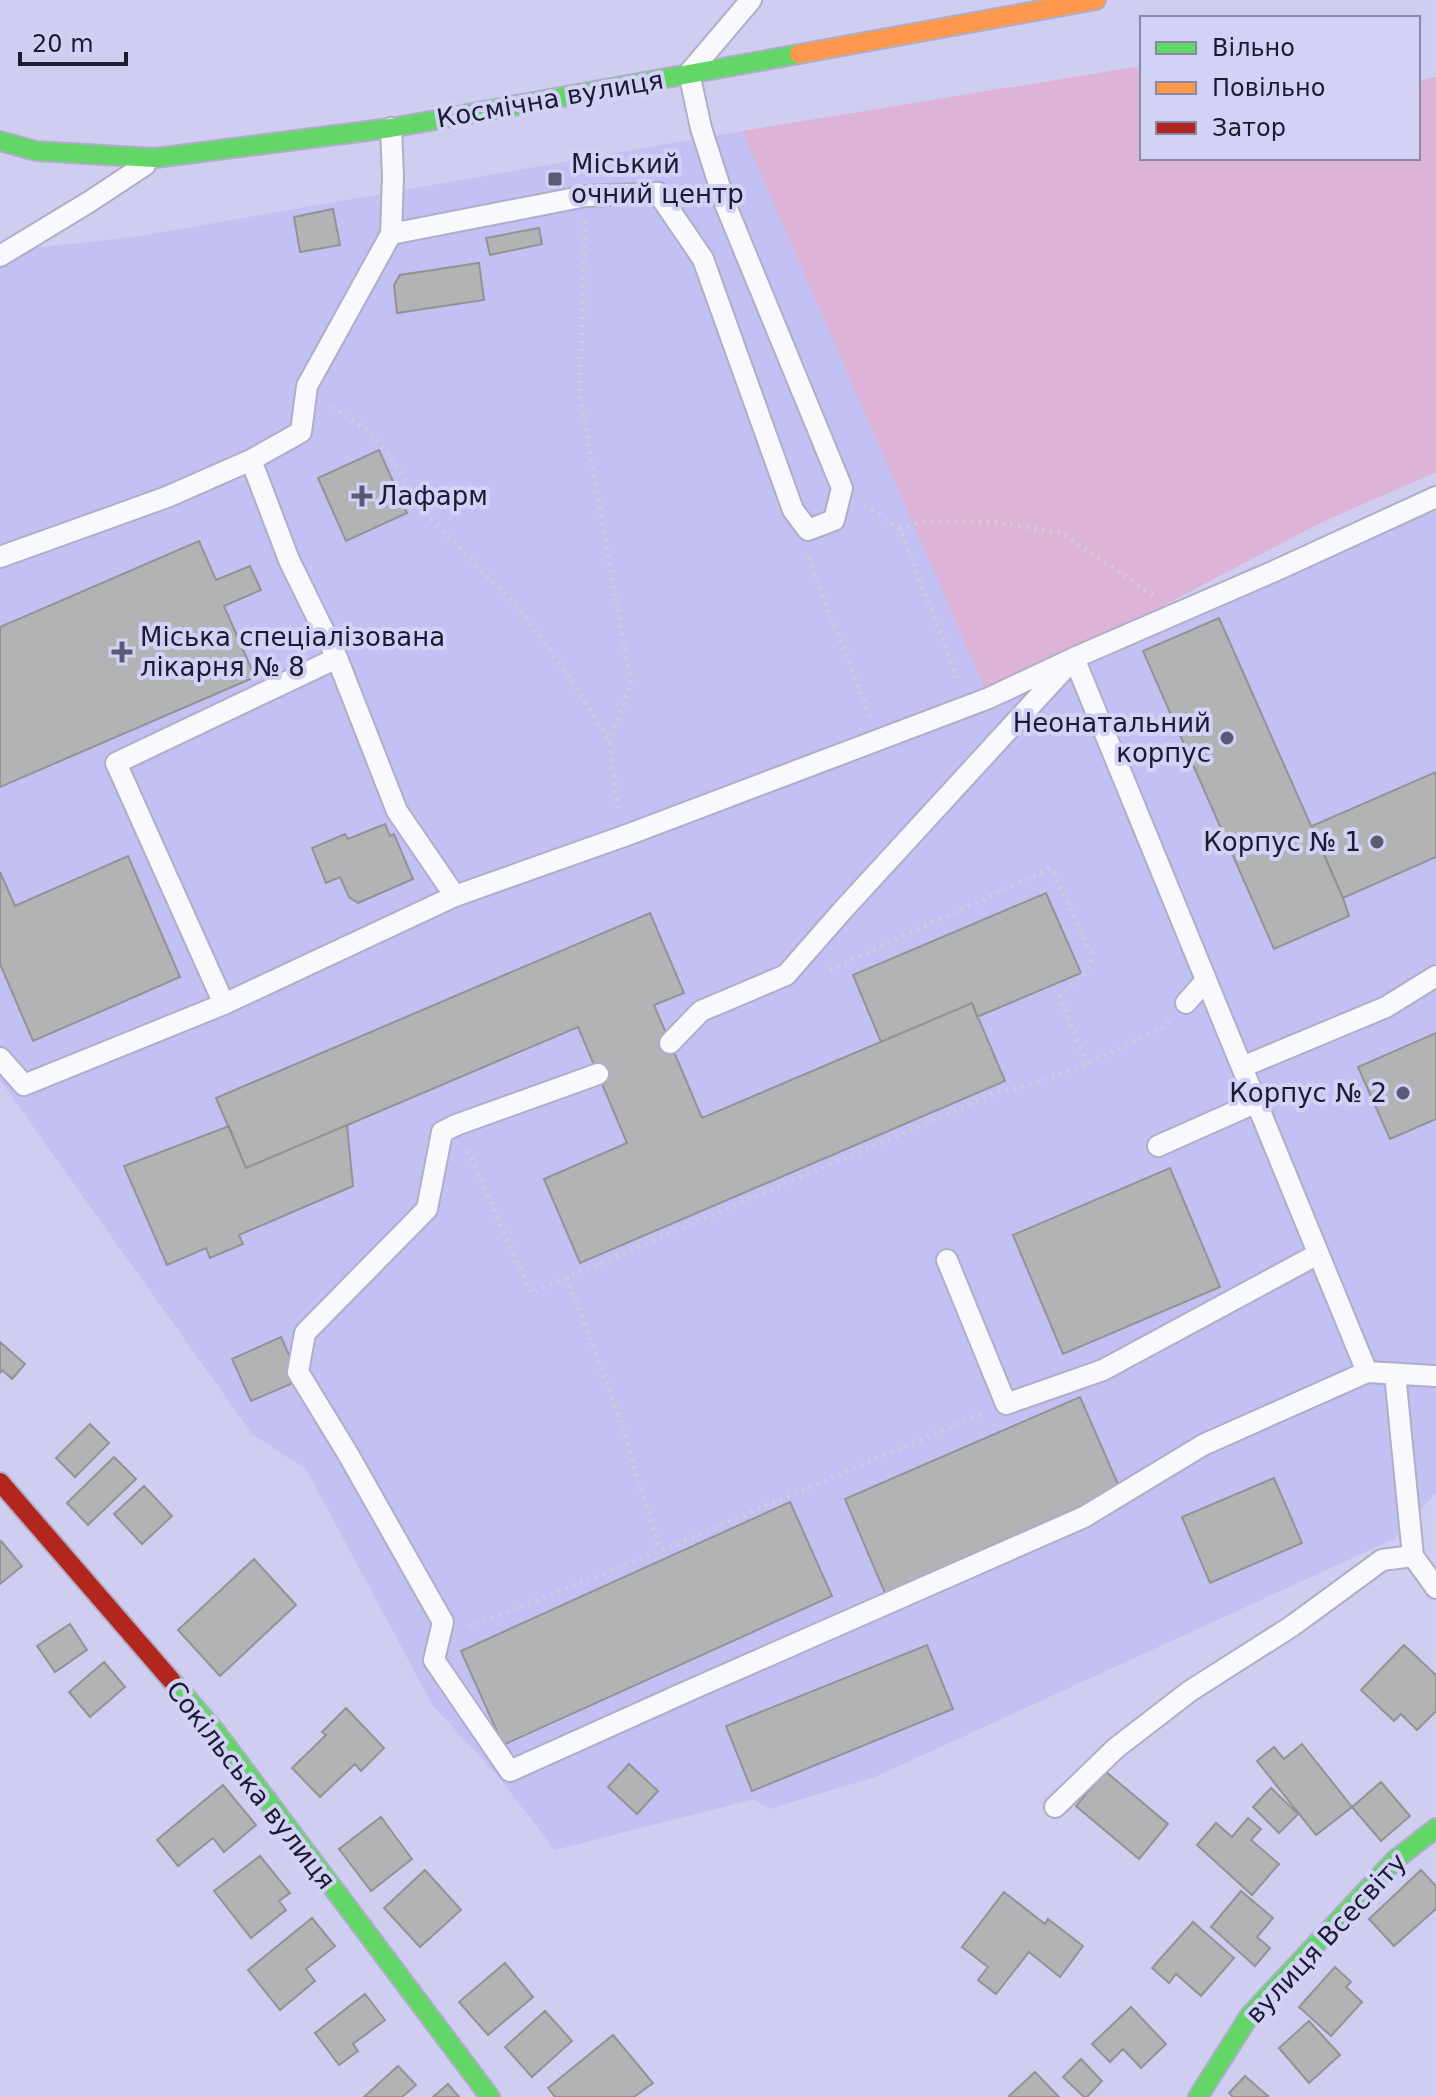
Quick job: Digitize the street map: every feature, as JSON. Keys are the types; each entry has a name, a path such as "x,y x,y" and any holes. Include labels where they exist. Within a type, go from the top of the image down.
{"street":[{"name":"Космічна вулиця","path":"0,141 36,151 155,158 238,149 391,128 1096,0"},
{"name":"Сокільська вулиця","path":"0,1482 216,1732 490,2097"},
{"name":"вулиця Всесвіту","path":"1198,2097 1250,2015 1395,1860 1436,1828"}],"lane":[{"path":"391,234 586,196 658,193 703,259 793,510 808,530 834,520 842,488 726,206 701,128 689,73 751,0"},
{"path":"0,557 167,497 251,460 301,432 307,386 391,234 391,128"},
{"path":"0,256 155,158"},
{"path":"251,460 289,560 337,658 397,811 455,896"},
{"path":"0,1058 24,1085 224,1004 455,896 627,835 989,698 1436,497"},
{"path":"224,1004 116,763 337,658"},
{"path":"670,1043 701,1011 786,975 1074,658"},
{"path":"1074,658 1367,1372"},
{"path":"1242,1067 1386,1007 1436,976"},
{"path":"1186,1003 1206,980"},
{"path":"598,1074 442,1132 427,1209 305,1333 298,1372 443,1622 434,1660 510,1771 1084,1517 1203,1445 1367,1372 1436,1376"},
{"path":"1158,1146 1257,1102"},
{"path":"947,1260 1006,1404 1103,1370 1318,1254"},
{"path":"1395,1374 1413,1556 1436,1588"},
{"path":"1055,1807 1116,1748 1190,1691 1292,1626 1382,1560 1413,1556"}],"path":[{"path":"586,196 580,396 631,684 610,742"},
{"path":"307,386 370,432 399,469 427,515 518,607 574,684 610,742 616,798 627,835"},
{"path":"842,488 900,529 956,676"},
{"path":"900,529 922,521 1000,523 1062,533 1179,612"},
{"path":"809,563 870,716"},
{"path":"786,975 816,977 1051,868 1091,953 1091,966 1060,996 1086,1063"},
{"path":"456,1125 531,1293 1001,1091 1034,1084 1086,1063 1162,1028 1186,1003"},
{"path":"567,1278 620,1418 660,1551"},
{"path":"439,1640 660,1551 1006,1404"}],"shaded area":[{"path":"1135,67 1140,71 1140,160 1420,160 1420,81 1436,77 1436,472 1318,524 989,698 742,131"},
{"path":"742,131 989,697 1436,497 1436,1493 1394,1539 875,1777 769,1809 754,1799 555,1850 496,1774 433,1706 306,1469 252,1434 0,1080 0,252 140,236"}],"building":[{"path":"333,209 340,245 300,252 294,217"},
{"path":"539,228 542,244 490,255 486,238"},
{"path":"479,263 484,300 397,313 394,285 400,275"},
{"name":"Лафарм","path":"379,450 407,513 346,541 318,478"},
{"name":"Міська спеціалізована лікарня № 8","path":"199,541 216,580 250,566 261,590 224,606 255,677 0,787 0,627"},
{"name":"Неонатальний корпус","path":"1219,618 1349,916 1274,949 1143,651"},
{"name":"Корпус № 1","path":"1436,772 1436,857 1343,898 1312,826"},
{"path":"385,824 390,836 394,834 413,879 358,903 349,897 340,877 326,883 312,848 345,834 348,839"},
{"path":"128,856 180,977 33,1041 0,964 0,872 15,906"},
{"path":"1046,893 1081,973 977,1017 972,1003 881,1042 853,975"},
{"path":"650,913 684,993 654,1005 702,1118 972,1003 1005,1081 580,1263 544,1179 627,1143 578,1027 246,1168 216,1098"},
{"name":"Корпус № 2","path":"1436,1033 1436,1119 1390,1139 1358,1067"},
{"path":"347,1125 353,1186 239,1235 243,1244 210,1258 206,1248 167,1265 124,1166 229,1126 246,1168"},
{"path":"1170,1168 1220,1287 1063,1354 1013,1235"},
{"path":"281,1337 300,1380 251,1401 232,1359"},
{"path":"0,1342 25,1364 12,1379 2,1370 0,1373"},
{"path":"1080,1397 1120,1489 885,1593 845,1499"},
{"path":"90,1424 109,1443 75,1477 56,1458"},
{"path":"114,1457 136,1479 88,1525 67,1503"},
{"path":"1274,1478 1302,1543 1210,1583 1182,1517"},
{"path":"144,1486 172,1516 142,1544 114,1514"},
{"path":"790,1502 832,1596 503,1745 461,1651"},
{"path":"0,1542 22,1566 0,1584"},
{"path":"254,1559 296,1605 220,1676 178,1630"},
{"path":"70,1624 87,1650 55,1672 37,1646"},
{"path":"927,1645 953,1709 752,1791 726,1726"},
{"path":"1404,1645 1436,1675 1436,1711 1417,1730 1401,1714 1394,1721 1361,1690"},
{"path":"104,1662 125,1687 90,1717 69,1692"},
{"path":"346,1708 384,1748 361,1771 355,1764 320,1797 292,1768 326,1735 322,1732"},
{"path":"1302,1744 1352,1807 1316,1835 1257,1761 1274,1747 1284,1759"},
{"path":"629,1764 658,1791 637,1814 608,1787"},
{"path":"1105,1771 1168,1824 1139,1859 1076,1806"},
{"path":"1381,1782 1410,1816 1381,1841 1352,1807"},
{"path":"223,1785 256,1825 224,1852 213,1838 178,1866 157,1840"},
{"path":"1271,1788 1298,1814 1279,1833 1253,1807"},
{"path":"381,1817 412,1859 371,1891 339,1849"},
{"path":"1248,1818 1261,1829 1251,1840 1279,1864 1252,1895 1197,1845 1216,1823 1232,1837"},
{"path":"260,1856 290,1893 279,1901 286,1910 251,1938 214,1891"},
{"path":"425,1870 461,1910 420,1947 384,1908"},
{"path":"1421,1870 1436,1886 1436,1909 1394,1946 1369,1919"},
{"path":"1241,1891 1273,1918 1257,1937 1270,1948 1255,1966 1211,1927"},
{"path":"1004,1892 1045,1924 1048,1919 1083,1946 1060,1977 1029,1952 996,1994 978,1980 988,1967 962,1947"},
{"path":"312,1918 335,1946 306,1969 315,1981 280,2010 248,1970"},
{"path":"1193,1922 1234,1958 1201,1996 1176,1974 1169,1983 1152,1968"},
{"path":"505,1963 533,1997 488,2035 459,2002"},
{"path":"1335,1967 1351,1982 1346,1987 1362,2002 1331,2036 1299,2007"},
{"path":"365,1994 385,2020 353,2044 358,2051 339,2065 315,2033"},
{"path":"1131,2007 1166,2044 1141,2068 1123,2049 1110,2062 1092,2044"},
{"path":"545,2011 572,2041 532,2077 505,2047"},
{"path":"1309,2021 1340,2055 1309,2083 1279,2048"},
{"path":"613,2035 653,2083 634,2097 555,2097 548,2088"},
{"path":"1081,2059 1102,2081 1087,2097 1063,2077"},
{"path":"398,2066 416,2085 402,2097 364,2097"},
{"path":"1035,2072 1059,2097 1009,2096"},
{"path":"1245,2076 1268,2096 1233,2097 1229,2093"},
{"path":"448,2084 459,2097 433,2097"}],"traffic: fast":[{"path":"0,141 36,151 155,158 391,128 799,54"},
{"path":"171,1680 216,1732 490,2097"},
{"path":"1198,2097 1250,2015 1395,1860 1436,1828"}],"traffic: slow":[{"path":"799,54 1096,0"}],"traffic: jam":[{"path":"0,1482 171,1680"}],"place":[{"name":"Міський очний центр","path":"555,179"},
{"name":"Лафарм","path":"362,496"},
{"name":"Міська спеціалізована лікарня № 8","path":"122,652"},
{"name":"Неонатальний корпус","path":"1227,738"},
{"name":"Корпус № 1","path":"1377,842"},
{"name":"Корпус № 2","path":"1403,1093"}]}
